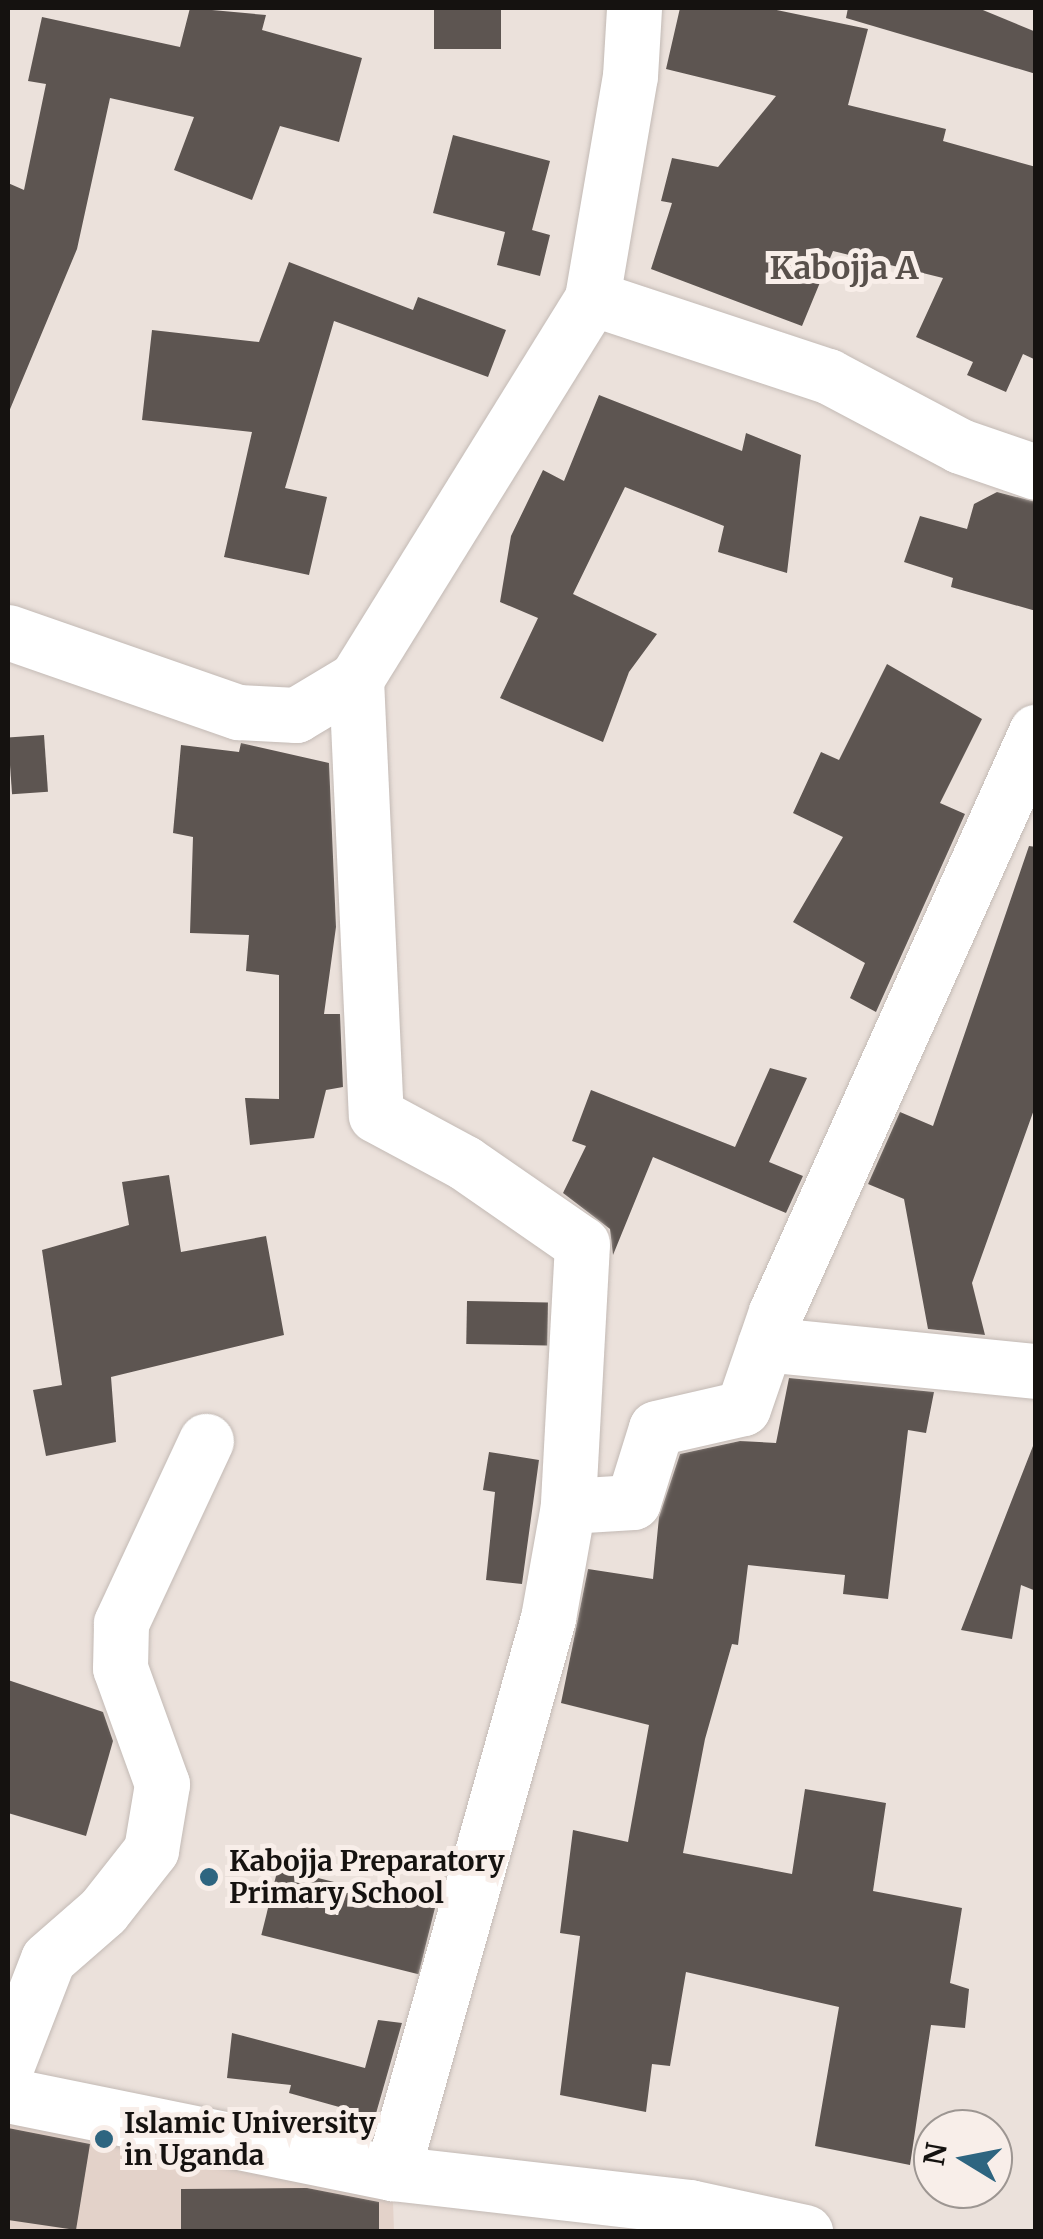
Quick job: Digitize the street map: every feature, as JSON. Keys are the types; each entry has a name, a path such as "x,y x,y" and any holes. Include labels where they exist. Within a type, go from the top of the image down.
{"street":[{"path":"8,632 238,712 296,715 356,679 592,298 630,76 634,8"},
{"path":"592,298 828,376 960,446 1036,472"},
{"path":"356,679 376,1115 465,1163 582,1244 568,1506 548,1618 392,2173"},
{"path":"568,1506 633,1502 656,1428 743,1408 765,1344 1036,732"},
{"path":"765,1344 1036,1372"},
{"path":"8,2062 48,1959 103,1911 151,1850 162,1784 120,1668 121,1622 206,1441"},
{"path":"8,2095 392,2173 690,2207 805,2232"}],"shaded area":[{"name":"Islamic University in Uganda","path":"8,2105 392,2173 394,2231 8,2231"}],"building":[{"path":"190,8 266,15 262,30 362,58 339,142 280,126 252,200 174,170 194,117 110,98 77,249 8,414 8,183 24,190 46,84 28,81 42,17 180,47"},
{"path":"434,8 501,8 501,49 434,49"},
{"path":"680,8 767,8 868,29 848,105 946,129 943,141 1036,167 1036,360 1023,354 1006,392 967,375 973,362 916,337 943,278 833,251 802,326 651,269 672,203 661,201 672,158 718,167 776,96 666,69"},
{"path":"848,8 978,8 1036,32 1036,74 846,18"},
{"path":"453,135 550,161 532,230 550,235 540,276 497,265 505,232 433,213"},
{"path":"289,262 413,310 418,297 506,330 488,377 334,321 285,488 327,497 309,575 224,557 252,432 142,420 152,330 259,342"},
{"path":"599,395 742,451 746,433 801,455 787,573 718,552 724,526 625,487 573,594 657,634 629,672 603,742 500,698 538,618 500,602 511,536 543,470 564,481"},
{"path":"997,492 1036,502 1036,611 951,587 953,578 904,562 920,516 967,529 974,504"},
{"path":"887,664 982,719 940,803 965,814 876,1012 850,998 865,963 793,922 843,837 793,813 821,752 839,760"},
{"path":"44,735 48,792 12,794 8,738"},
{"path":"241,743 329,763 336,927 324,1014 340,1014 343,1087 326,1090 314,1138 250,1145 245,1098 279,1099 279,975 246,971 249,935 190,933 193,837 173,833 181,745 239,752"},
{"path":"1029,846 1036,847 1036,1104 972,1283 985,1335 928,1329 904,1199 868,1184 900,1112 933,1126"},
{"path":"770,1068 807,1078 769,1162 803,1176 786,1213 653,1157 613,1255 610,1229 563,1193 586,1146 572,1141 591,1090 735,1147"},
{"path":"169,1175 181,1252 266,1236 284,1335 111,1377 116,1442 46,1456 33,1390 62,1385 42,1250 129,1225 122,1182"},
{"path":"467,1301 548,1302 547,1345 466,1344"},
{"path":"789,1378 934,1392 926,1433 908,1430 888,1599 843,1594 845,1575 748,1565 738,1645 732,1644 705,1739 683,1853 792,1874 805,1789 886,1803 873,1891 962,1908 950,1983 969,1989 965,2028 931,2025 918,2109 913,2109 910,2165 815,2146 839,2007 686,1972 670,2066 652,2064 646,2112 560,2095 580,1936 560,1933 573,1830 628,1842 649,1725 561,1703 588,1569 653,1579 659,1517 680,1454 740,1441 776,1443"},
{"path":"1033,1446 1036,1591 1021,1585 1012,1639 961,1630"},
{"path":"489,1452 539,1460 522,1584 486,1580 495,1492 483,1490"},
{"path":"8,1680 103,1712 113,1741 86,1836 8,1813"},
{"path":"278,1868 435,1907 418,1974 261,1935"},
{"path":"378,2020 402,2023 375,2117 289,2093 291,2085 227,2078 232,2033 365,2068"},
{"path":"8,2128 90,2144 76,2230 8,2220"},
{"path":"307,2188 379,2202 379,2232 181,2232 181,2189"}],"place":[{"name":"Kabojja Preparatory Primary School","path":"209,1877"},
{"name":"Islamic University in Uganda","path":"104,2139"}],"district":[{"name":"Kabojja A","path":"844,268"}]}
